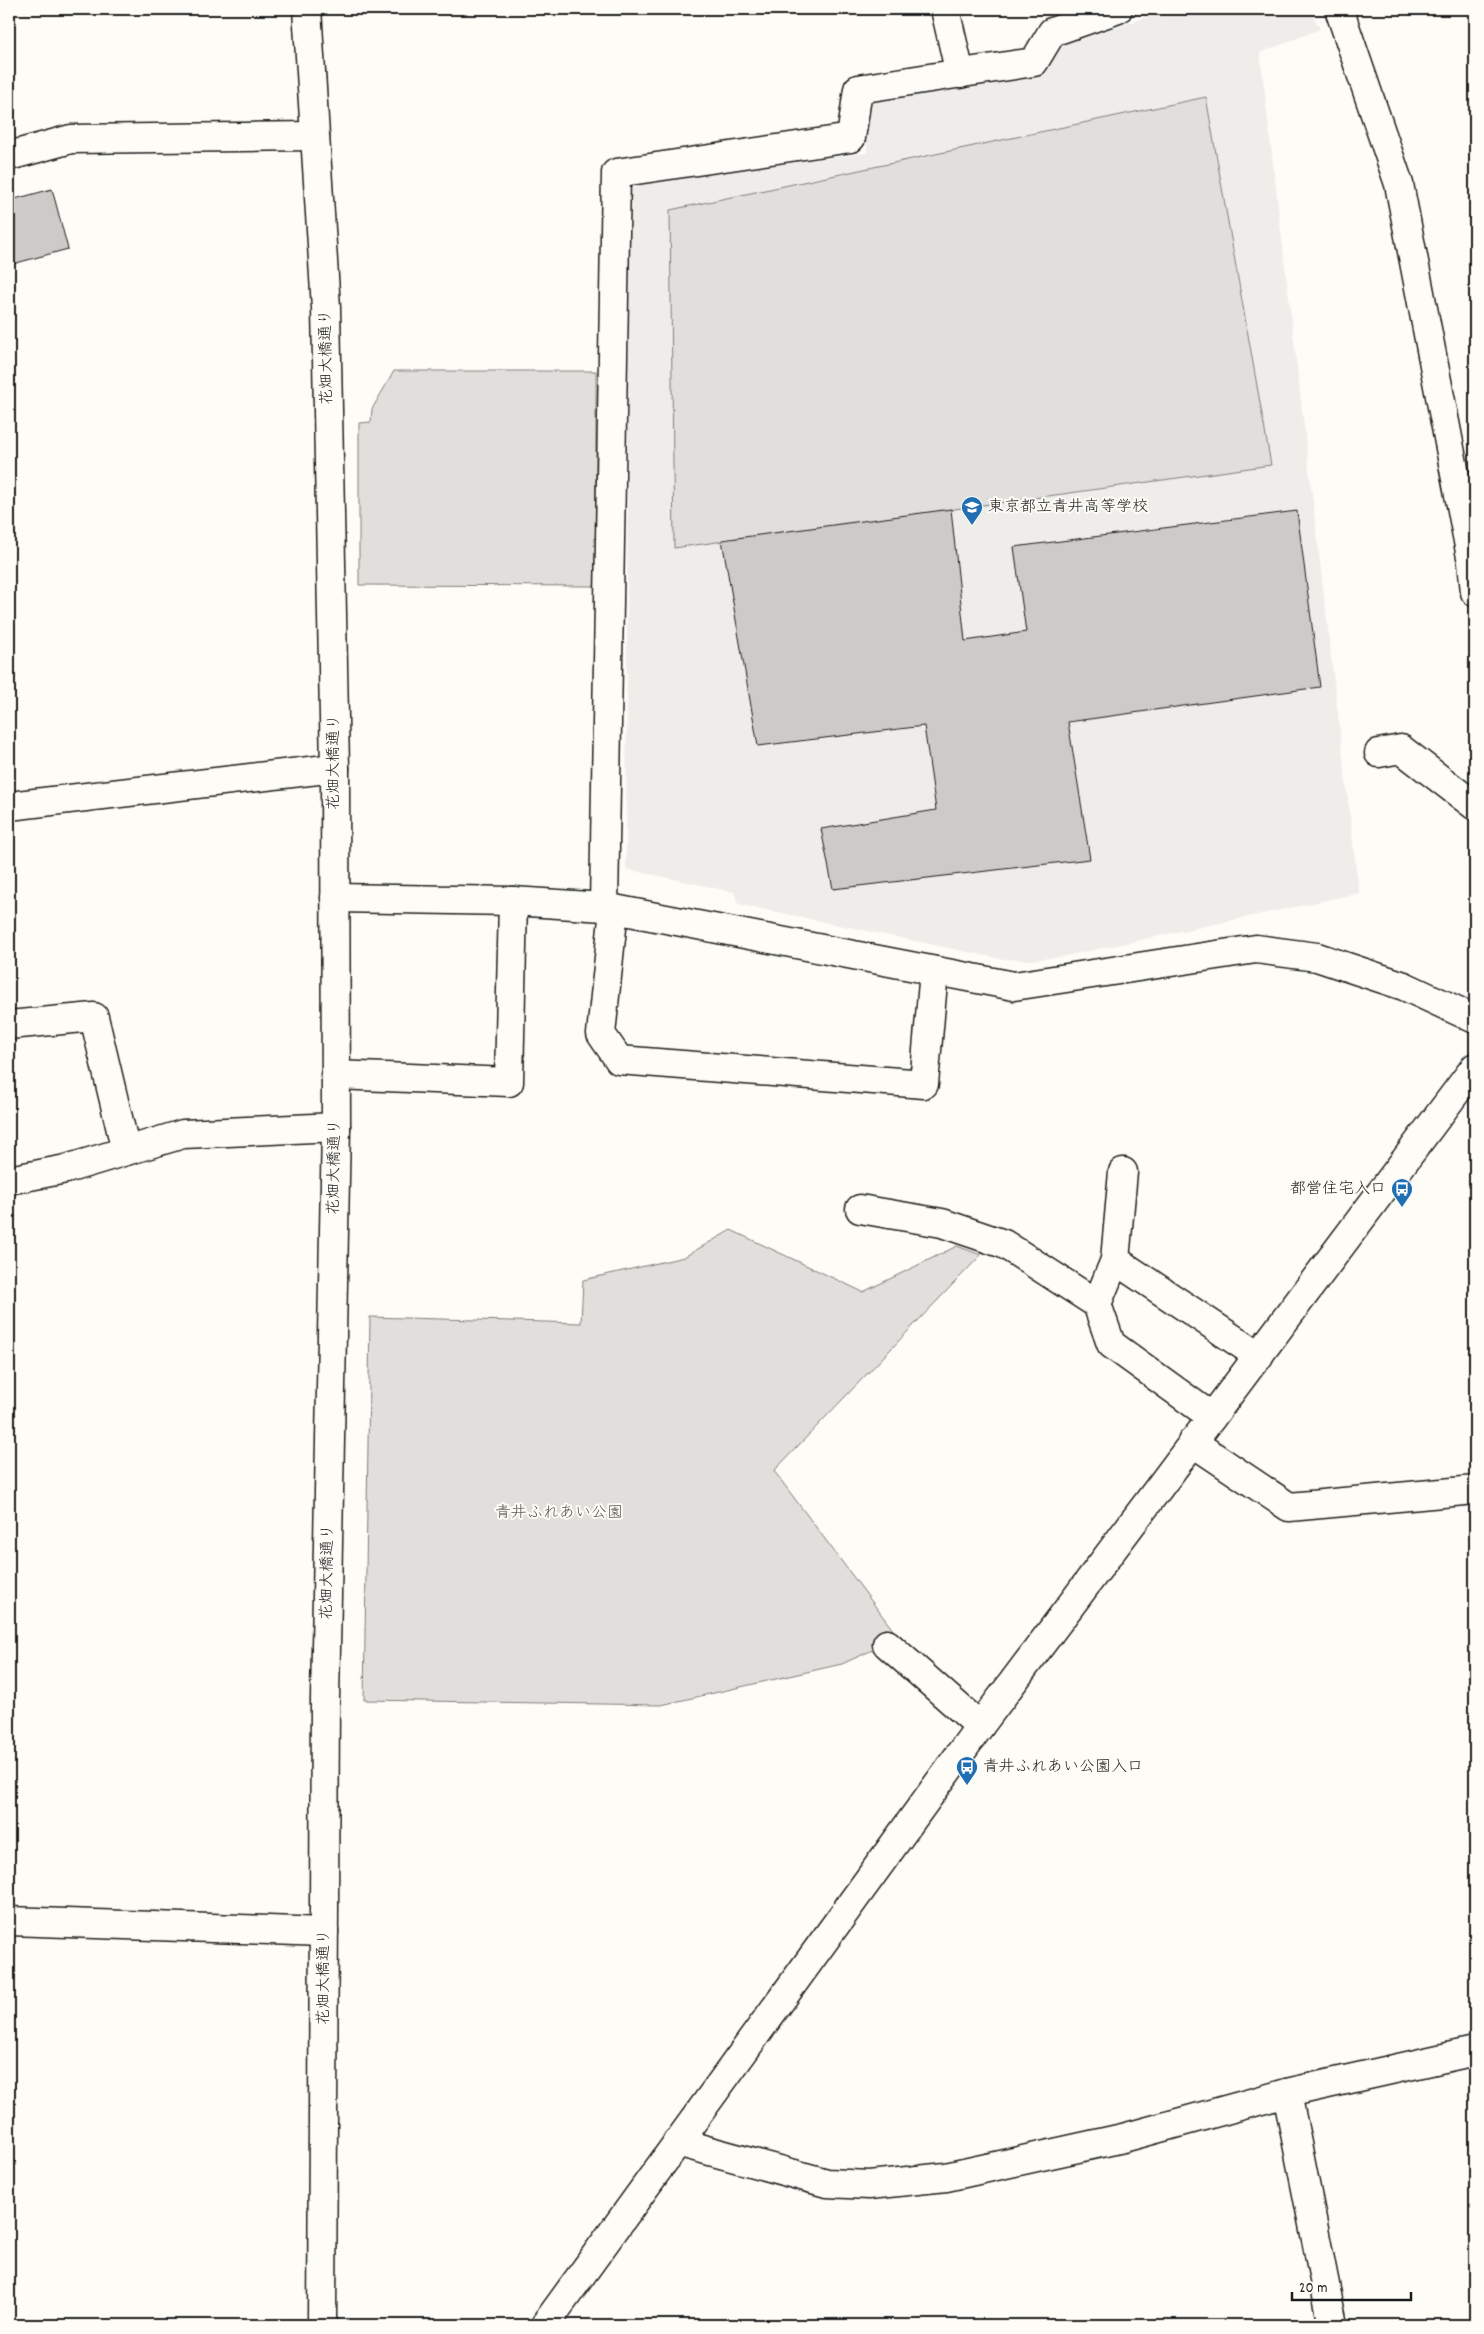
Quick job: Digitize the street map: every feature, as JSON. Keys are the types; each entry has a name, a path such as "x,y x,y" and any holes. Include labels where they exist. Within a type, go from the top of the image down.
{"street":[{"name":"花畑大橋通り","path":"307,9 326,308 335,768 336,1127 326,1689 322,2325"},
{"path":"945,9 960,74"},
{"path":"934,971 924,1084 619,1060 601,1034 609,908 616,173 852,138 858,89 1034,62 1052,32 1118,9"},
{"path":"1339,9 1399,184 1472,562 1475,592"},
{"path":"9,156 71,138 315,136"},
{"path":"1379,752 1401,749 1475,806"},
{"path":"9,806 335,768"},
{"path":"335,898 512,901 609,908 1014,986 1256,949 1317,957 1404,986 1475,1019"},
{"path":"335,1076 509,1082 512,901"},
{"path":"9,1024 94,1017 126,1151"},
{"path":"545,2325 980,1726 1475,1067"},
{"path":"9,1180 66,1169 183,1134 336,1127"},
{"path":"1097,1304 1115,1260 1123,1172"},
{"path":"860,1209 942,1222 1004,1244 1097,1304 1111,1344 1212,1417"},
{"path":"1115,1260 1259,1356"},
{"path":"1192,1442 1289,1507 1475,1490"},
{"path":"887,1644 980,1726"},
{"path":"9,1921 324,1932"},
{"path":"677,2142 827,2183 869,2185 946,2177 1123,2138 1287,2093 1475,2051"},
{"path":"1287,2093 1333,2325"}],"shaded area":[{"name":"東京都立青井高等学校","path":"1172,9 1310,9 1320,29 1260,53 1359,893 1061,957 1029,960 1001,959 738,904 734,892 626,869 629,183 867,153 867,112 872,103 1044,75 1061,45"}],"green space":[{"path":"1206,97 1271,465 674,548 670,210"},
{"path":"394,371 596,371 596,586 359,585 359,423 371,422 372,409"},
{"name":"青井ふれあい公園","path":"731,1230 863,1292 957,1246 981,1255 774,1471 899,1638 842,1664 661,1705 364,1700 370,1317 581,1323 583,1280 684,1257"}],"building":[{"path":"52,189 68,249 9,265 9,210 13,209 11,200"},
{"path":"951,509 965,641 1026,632 1014,547 1297,511 1320,687 1068,722 1090,859 833,889 821,829 936,810 924,726 758,746 722,540"}],"place":[{"name":"東京都立青井高等学校","path":"972,526"},
{"name":"都営住宅入口","path":"1402,1208"},
{"name":"青井ふれあい公園入口","path":"967,1786"}]}
